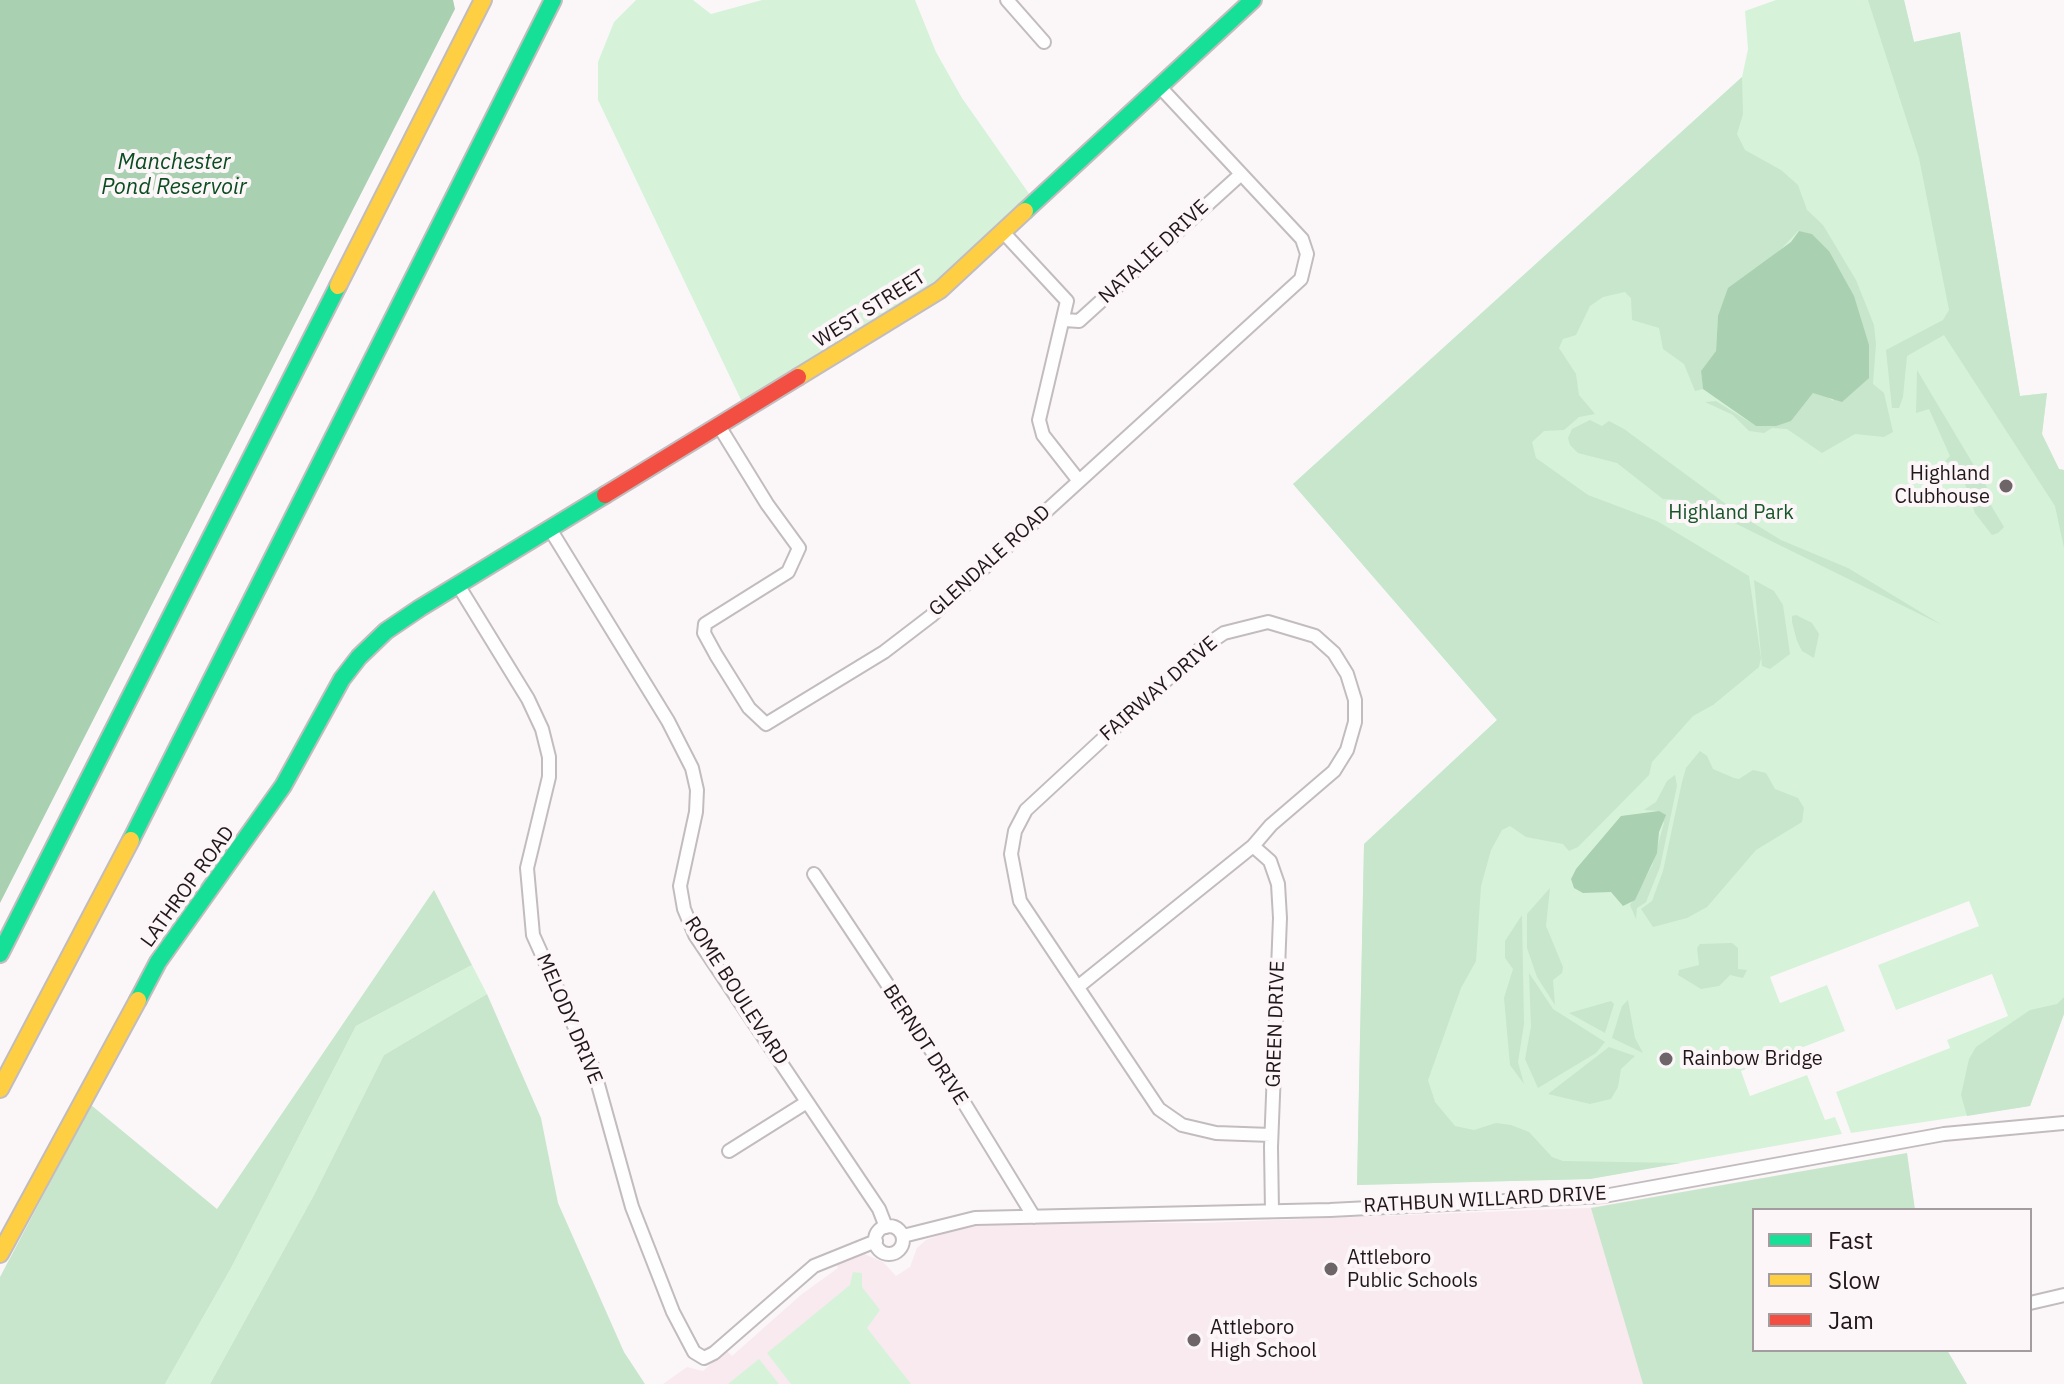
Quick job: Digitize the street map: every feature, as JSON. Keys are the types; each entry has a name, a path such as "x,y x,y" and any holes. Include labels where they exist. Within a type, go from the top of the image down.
{"main road":[{"path":"0,954 483,0"},
{"path":"0,1089 156,791 553,0"},
{"name":"WEST STREET","path":"458,585 940,290 1253,0"},
{"name":"LATHROP ROAD","path":"0,1254 158,962 283,786 342,679 386,631 458,585"}],"street":[{"path":"1007,0 1044,42"},
{"name":"GLENDALE ROAD","path":"719,426 767,504 799,548 788,572 705,624 704,633 716,655 749,708 766,724 884,652 931,616 1301,279 1307,254 1302,239 1160,87"},
{"name":"NATALIE DRIVE","path":"1065,320 1079,321 1240,175"},
{"path":"1003,232 1067,301 1065,320 1042,397 1039,420 1043,435 1079,481"},
{"name":"ROME BOULEVARD","path":"550,529 668,721 692,768 697,790 696,812 680,886 690,922 726,983 879,1209 886,1227"},
{"name":"MELODY DRIVE","path":"458,585 528,699 542,729 549,757 549,777 527,868 533,935 594,1070 616,1160 653,1265 694,1352 707,1356 814,1266 876,1241"},
{"name":"FAIRWAY DRIVE","path":"1079,986 1253,846 1271,825 1334,771 1347,750 1355,722 1355,700 1347,674 1334,653 1315,636 1268,622 1224,633 1199,650 1052,783 1020,821 1011,854 1020,901 1159,1109 1182,1125 1216,1133 1271,1135"},
{"name":"GREEN DRIVE","path":"1253,846 1270,861 1278,884 1272,1211"},
{"name":"BERNDT DRIVE","path":"814,874 1004,1163 1034,1217"},
{"path":"729,1151 807,1102"},
{"name":"RATHBUN WILLARD DRIVE","path":"876,1241 881,1251 895,1252 901,1248 903,1236 975,1218 1272,1211 1604,1196 1944,1134 2064,1123"},
{"path":"876,1241 879,1231 886,1227 897,1228 903,1236"},
{"path":"2032,1303 2064,1295"}],"shaded area":[{"name":"Attleboro Public Schools","path":"1907,1153 1915,1208 1752,1208 1752,1352 1948,1352 1967,1384 663,1384 687,1367 703,1371 726,1350 732,1356 802,1294 838,1268 835,1262 862,1253 883,1262 896,1276 910,1267 917,1248 926,1240 974,1223 1203,1223 1588,1208"}],"green space":[{"path":"636,0 693,0 711,14 762,0 915,0 936,52 962,98 1030,195 945,277 742,402 598,100 598,62 614,22"},
{"name":"Highland Park","path":"1776,0 1904,0 1914,42 1960,32 2020,396 2047,393 2042,434 2059,469 2064,470 2064,1014 2030,1106 1851,1133 1836,1092 1950,1048 1947,1040 2008,1016 1992,974 1896,1010 1878,965 1979,926 1969,901 1770,977 1780,1003 1827,985 1845,1031 1741,1071 1750,1096 1807,1075 1825,1120 1835,1117 1842,1134 1590,1179 1357,1185 1364,844 1497,720 1293,484 1742,77 1748,49 1745,11"},
{"path":"1868,0 1904,0 1914,42 1960,32 2020,396 2047,393 2042,434 2059,469 2064,470 2064,548 2055,506 1944,335 1907,356 1903,397 1899,408 1892,408 1886,350 1943,320 1949,310 1919,158"},
{"path":"1742,77 1743,114 1737,134 1745,150 1781,170 1798,185 1807,210 1823,225 1856,280 1874,325 1873,384 1884,393 1893,432 1884,437 1855,434 1822,453 1787,429 1772,428 1764,433 1749,431 1733,415 1705,402 1716,401 1756,426 1791,421 1813,393 1822,393 1833,401 1829,251 1812,234 1798,231 1718,316 1716,351 1701,371 1703,389 1695,391 1684,364 1663,349 1659,328 1632,320 1631,298 1625,292 1603,297 1590,306 1576,335 1563,339 1559,348 1576,374 1579,395 1595,414 1579,417 1564,430 1544,431 1532,442 1536,458 1588,495 1657,521 1749,576 1761,658 1759,667 1713,705 1693,716 1652,762 1649,775 1578,847 1569,851 1563,844 1526,837 1510,826 1502,830 1491,850 1481,886 1476,961 1461,988 1428,1080 1435,1102 1455,1126 1474,1130 1496,1123 1511,1125 1529,1132 1552,1157 1563,1161 1681,1163 1590,1179 1357,1185 1364,844 1497,720 1293,484"},
{"path":"1917,370 1991,494 1986,497 2004,527 1998,533 1992,535 1975,513 1958,464 1944,462 1950,456 1929,409 1916,413"},
{"path":"1590,420 1602,426 1609,421 1624,429 1745,518 1781,540 1848,568 1942,625 1704,508 1683,500 1663,499 1617,463 1578,453 1568,438 1572,429"},
{"path":"1754,580 1774,591 1783,605 1790,654 1770,669 1762,666"},
{"path":"1792,616 1812,623 1819,634 1814,658 1802,651 1797,641 1792,622"},
{"path":"1700,751 1707,756 1713,769 1734,778 1739,779 1753,770 1766,773 1775,789 1798,798 1804,808 1802,822 1756,850 1707,907 1687,918 1653,927 1641,909 1652,901 1663,871 1686,768"},
{"path":"1675,775 1677,786 1660,867 1646,902 1637,908 1636,919 1630,905 1652,866 1664,823 1659,811 1644,810 1656,802 1667,781"},
{"path":"1550,888 1546,926 1563,967 1562,973 1553,980 1555,1005 1537,977 1527,948 1527,914"},
{"path":"434,890 472,965 356,1026 231,1268 165,1384 0,1384 0,1277 91,1105 217,1209"},
{"path":"1522,915 1524,1024 1518,1062 1524,1084 1510,1065 1504,998 1513,969 1505,958 1505,941"},
{"path":"1732,943 1738,948 1738,969 1747,970 1743,978 1730,975 1719,986 1701,989 1678,975 1679,970 1699,965 1697,948 1700,944"},
{"path":"472,965 487,994 384,1055 314,1195 210,1384 165,1384 231,1268 356,1026"},
{"path":"1529,973 1553,1009 1605,1042 1596,1053 1538,1088 1525,1059 1531,1027"},
{"path":"487,994 541,1118 558,1203 624,1352 645,1384 210,1384 314,1195 384,1055"},
{"path":"2064,997 2064,1014 2030,1106 1967,1116 1961,1095 1969,1059 1976,1047 2030,1010 2057,1004"},
{"path":"1628,1000 1635,1038 1643,1053 1612,1038 1622,1006"},
{"path":"1611,1001 1614,1004 1605,1033 1569,1013"},
{"path":"1609,1047 1635,1056 1621,1069 1618,1087 1611,1099 1590,1104 1548,1094"},
{"path":"1907,1153 1915,1208 1752,1208 1752,1352 1948,1352 1967,1384 1643,1384 1591,1208"},
{"path":"853,1272 862,1273 862,1287 880,1310 867,1328 911,1384 791,1384 767,1353 850,1285"},
{"path":"759,1359 779,1384 728,1384"}],"water":[{"name":"Manchester Pond Reservoir","path":"0,0 453,0 455,9 0,903"},
{"path":"1799,231 1812,234 1829,251 1854,296 1869,345 1869,378 1842,402 1813,393 1791,421 1776,426 1756,426 1703,389 1701,371 1716,351 1718,316 1728,288 1791,242"},
{"path":"1659,811 1666,815 1659,832 1657,853 1635,900 1623,906 1611,892 1583,893 1574,888 1571,879 1576,869 1621,816"}],"traffic: fast":[{"path":"131,840 553,0"},
{"path":"1025,211 1253,0"},
{"path":"0,954 338,286"},
{"path":"138,1000 158,962 283,786 342,679 359,657 386,631 420,608 605,495"}],"traffic: slow":[{"path":"338,286 483,0"},
{"path":"798,377 940,290 1025,211"},
{"path":"0,1089 131,840"},
{"path":"0,1254 138,1000"}],"traffic: jam":[{"path":"605,495 798,377"}],"place":[{"name":"Highland Clubhouse","path":"2006,486"},
{"name":"Rainbow Bridge","path":"1666,1059"},
{"name":"Attleboro Public Schools","path":"1331,1269"},
{"name":"Attleboro High School","path":"1194,1340"}]}
